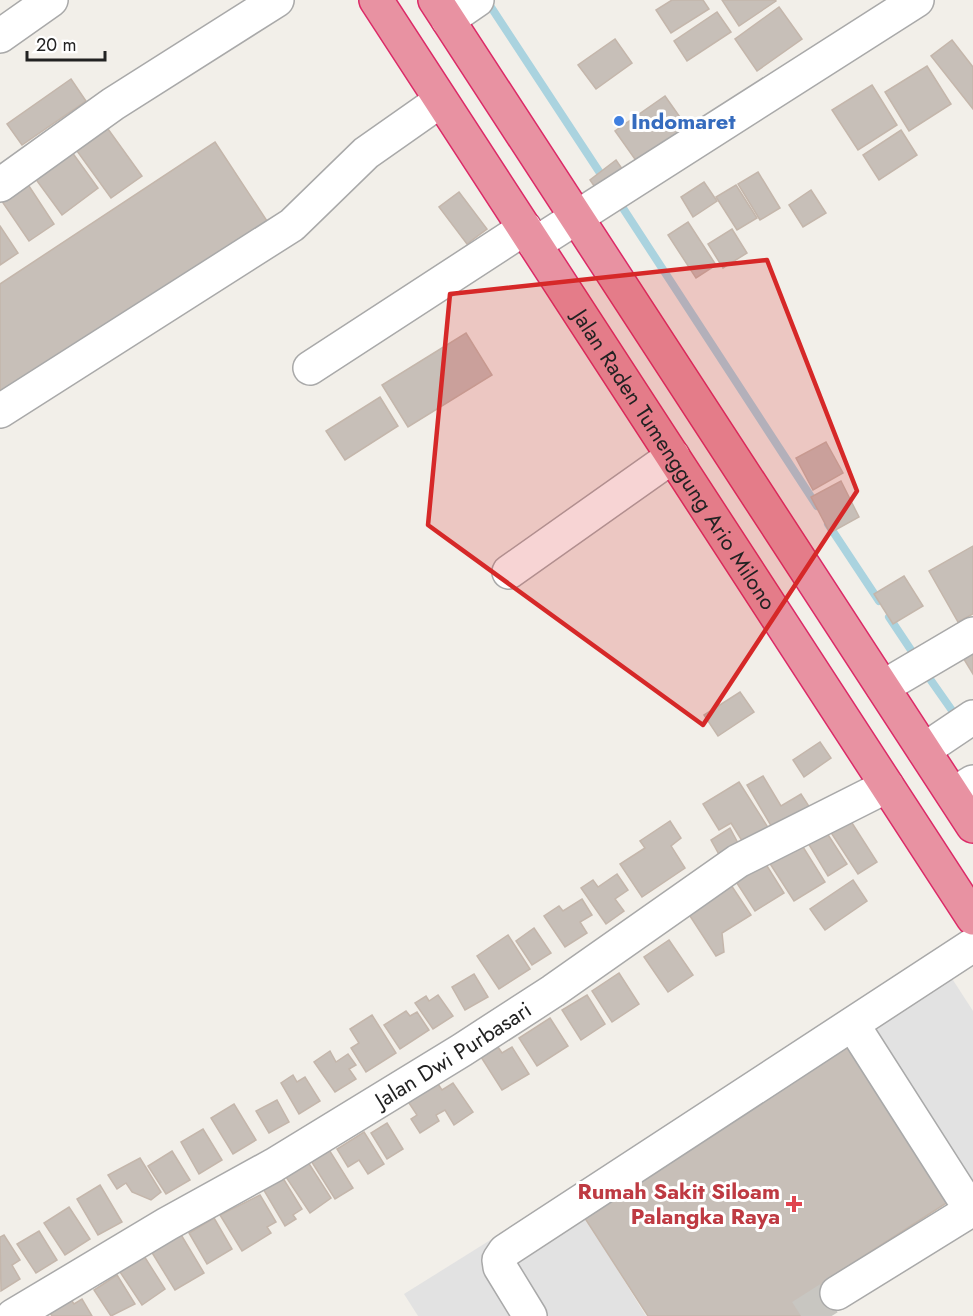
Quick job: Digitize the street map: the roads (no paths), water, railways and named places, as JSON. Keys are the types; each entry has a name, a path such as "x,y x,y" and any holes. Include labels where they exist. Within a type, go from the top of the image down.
{"highway":[{"name":"Jalan Raden Tumenggung Ario Milono","path":"376,0 973,918"},
{"path":"457,6 600,201 882,687 924,750 963,788 973,826"}],"street":[{"path":"0,36 51,0"},
{"path":"0,185 113,104 277,0"},
{"path":"310,368 530,236 600,201 917,0"},
{"path":"0,411 292,225 366,153 440,101"},
{"path":"509,572 673,456"},
{"path":"882,687 973,634"},
{"path":"924,750 973,717"},
{"name":"Jalan Dwi Purbasari","path":"13,1316 274,1165 462,1050 553,991 738,861 886,786"},
{"path":"530,1316 500,1268 499,1260 505,1251 973,945"},
{"path":"837,1293 964,1217 968,1212 969,1196 853,1025"}],"waterway":[{"path":"487,1 604,179"},
{"path":"617,199 817,506"},
{"path":"828,524 879,601"},
{"path":"889,617 917,659"},
{"path":"925,672 958,719"}],"tunnel":[{"path":"801,1316 837,1293"}],"place":[{"name":"Indomaret","path":"619,121"},
{"name":"Rumah Sakit Siloam Palangka Raya","path":"794,1204"}]}
